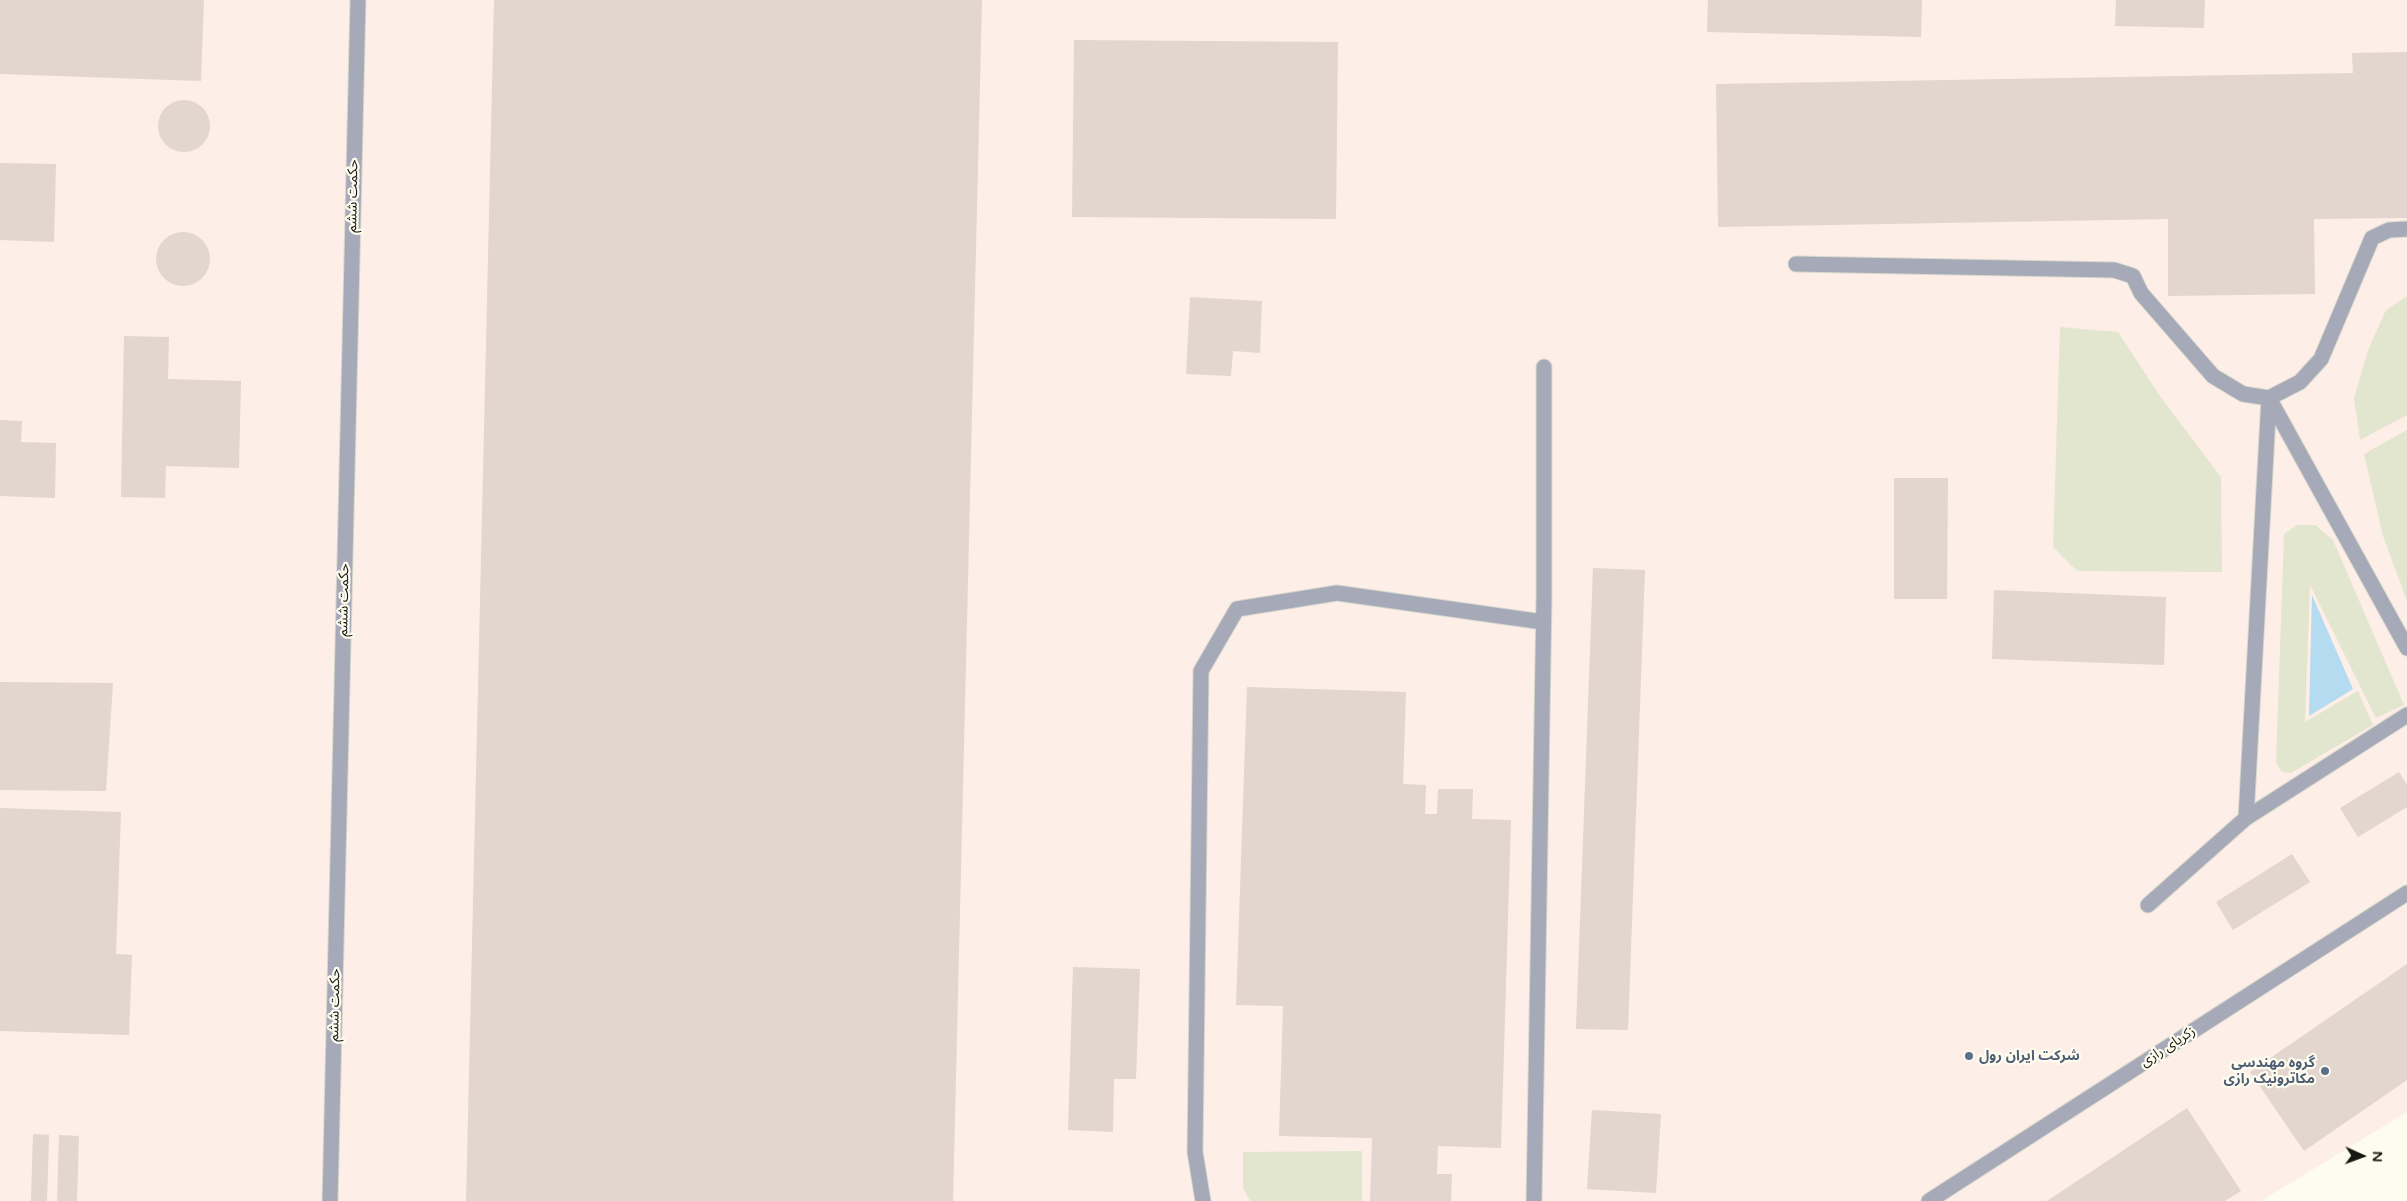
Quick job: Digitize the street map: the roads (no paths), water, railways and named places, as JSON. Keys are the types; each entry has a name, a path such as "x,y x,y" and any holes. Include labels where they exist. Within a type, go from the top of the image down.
{"street":[{"name":"حکمت ششم","path":"330,1201 358,0"},
{"path":"1796,264 2114,270 2133,276 2141,293 2213,376 2243,394 2269,398 2300,382 2321,359 2372,238 2389,230 2407,229"},
{"path":"1534,1201 1544,622 1544,367"},
{"path":"2269,398 2407,648"},
{"path":"2246,818 2269,398"},
{"path":"1203,1201 1195,1152 1201,671 1228,624 1237,609 1337,593 1544,622"},
{"path":"2148,905 2246,818 2407,715"},
{"name":"زکریای رازی","path":"1928,1201 2407,893"}],"water":[{"path":"2312,595 2353,689 2309,716"}],"place":[{"name":"شرکت ایران رول","path":"1969,1056"},
{"name":"گروه مهندسی مکاترونیک رازی","path":"2325,1071"}]}
